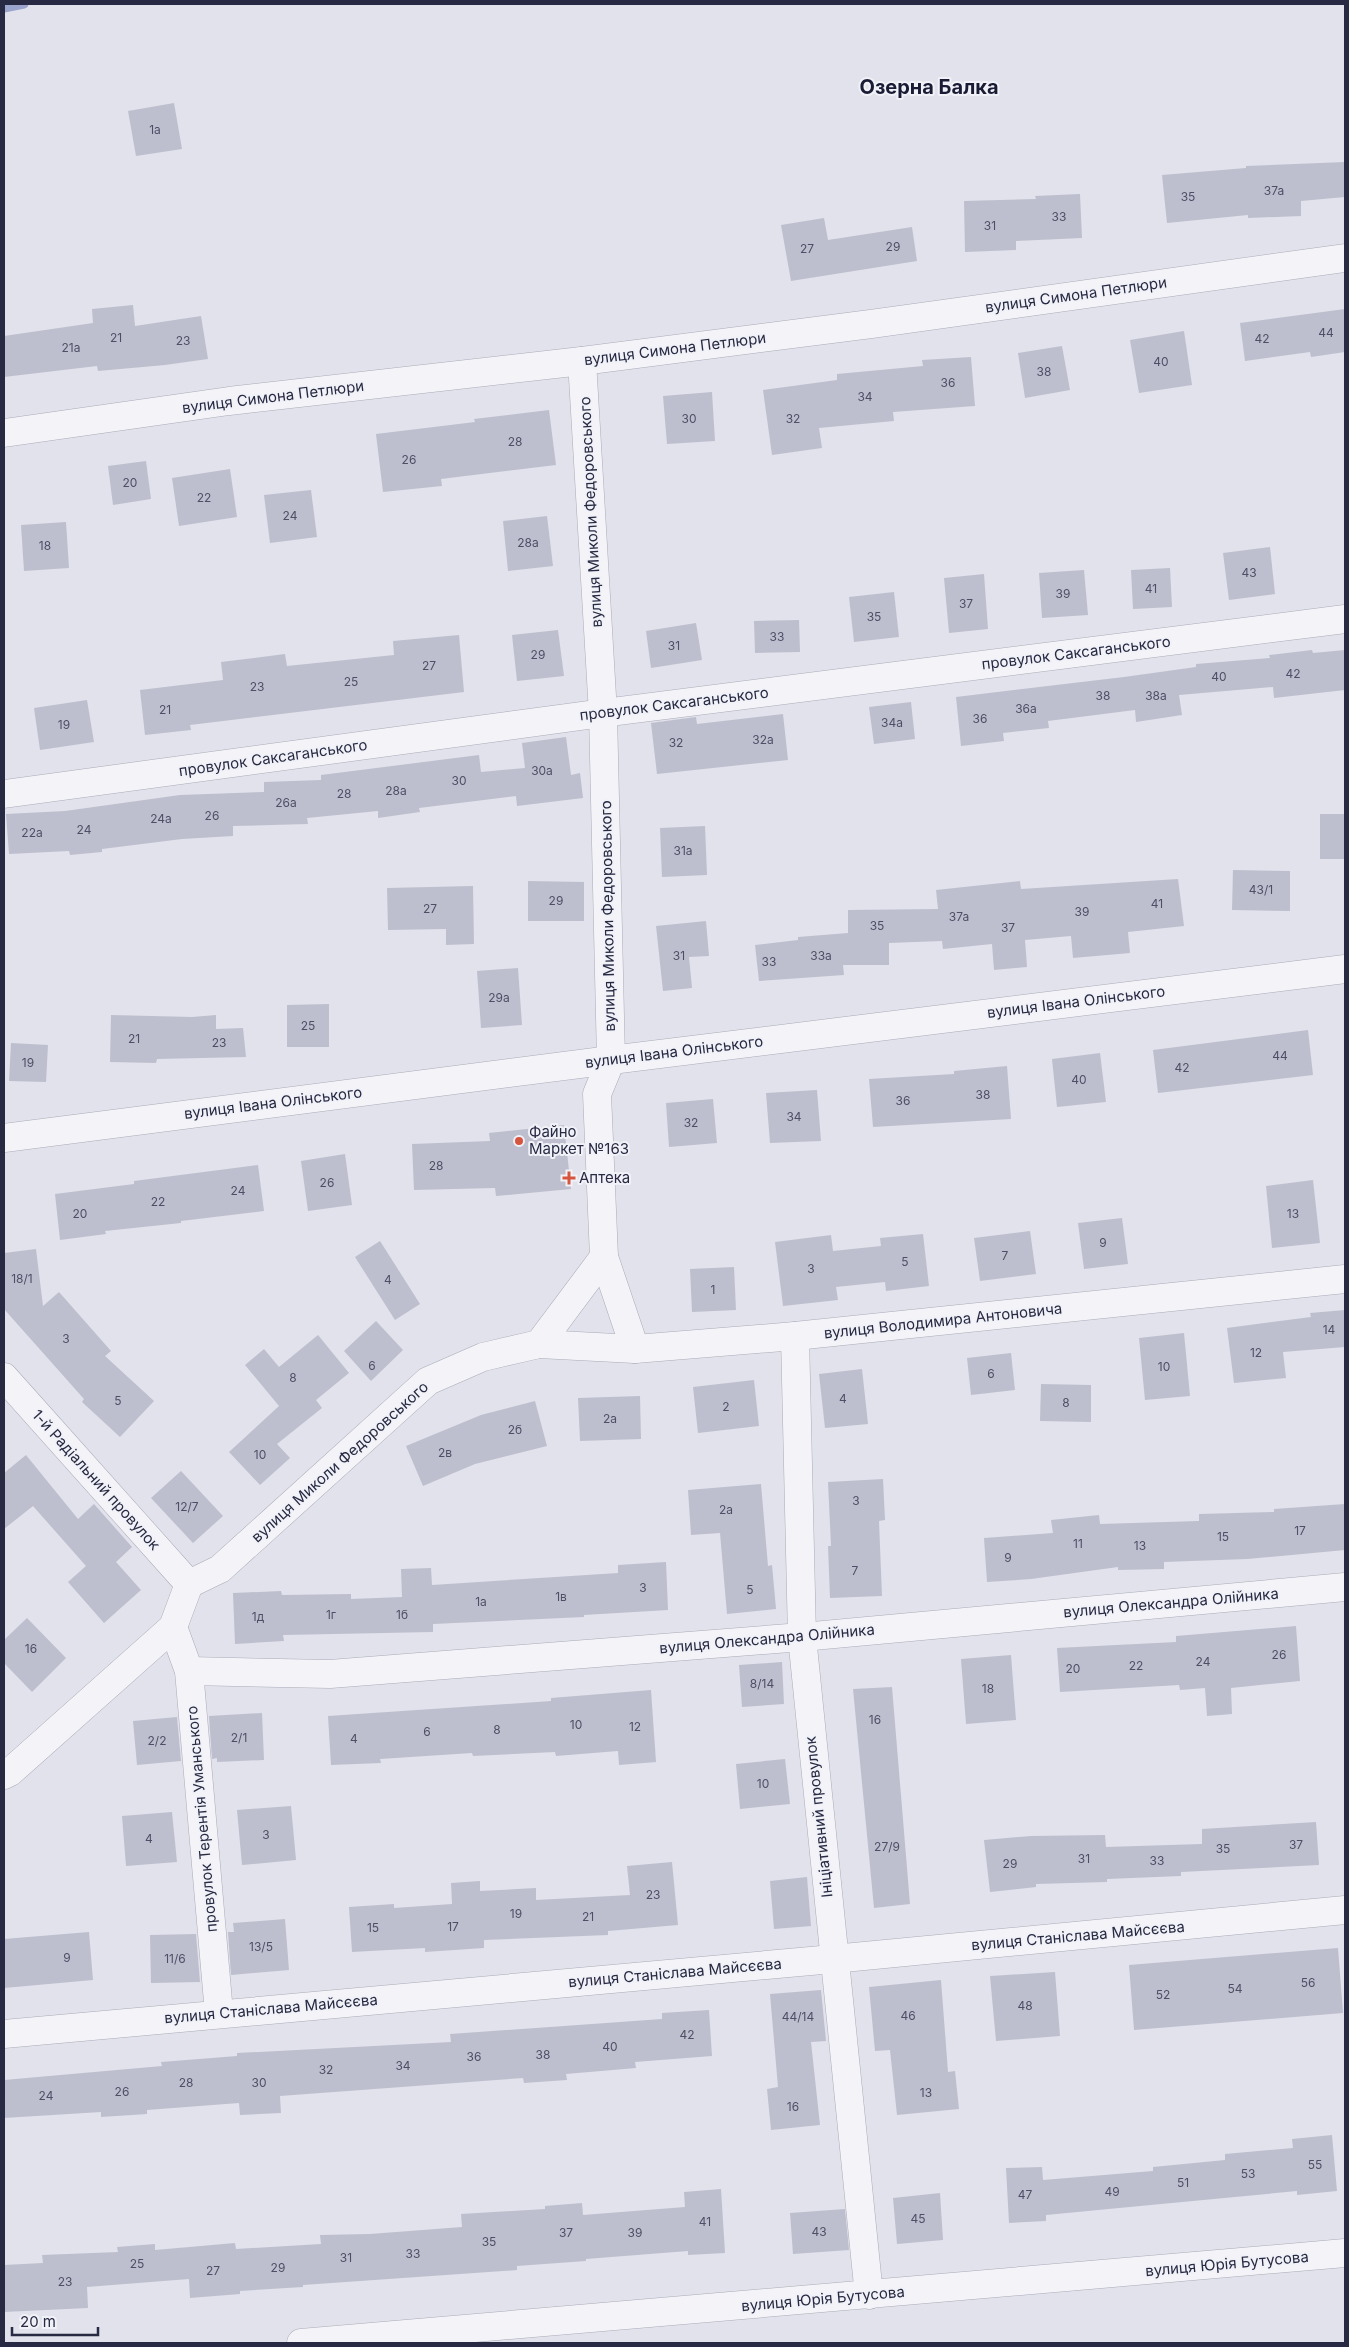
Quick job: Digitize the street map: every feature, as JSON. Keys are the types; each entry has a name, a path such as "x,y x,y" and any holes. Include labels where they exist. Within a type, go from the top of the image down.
{"street":[{"name":"вулиця Симона Петлюри","path":"4,433 229,401 871,324 1345,258"},
{"name":"вулиця Миколи Федоровського","path":"582,360 603,712 611,1060 597,1094 604,1257 635,1349"},
{"name":"провулок Саксаганського","path":"4,794 603,712 1345,619"},
{"name":"вулиця Івана Олінського","path":"4,1138 1345,969"},
{"path":"539,1344 604,1257"},
{"name":"вулиця Володимира Антоновича","path":"539,1344 635,1349 795,1336 1345,1279"},
{"name":"Ініціативний провулок","path":"795,1336 802,1637 833,1960 869,2296"},
{"name":"вулиця Миколи Федоровського","path":"189,1584 220,1569 428,1381 483,1357 539,1344"},
{"name":"1-й Радіальний провулок","path":"4,1376 189,1584"},
{"path":"4,1775 10,1772 173,1627 189,1584"},
{"name":"вулиця Олександра Олійника","path":"189,1671 330,1674 802,1637 1345,1587"},
{"name":"провулок Терентія Уманського","path":"173,1627 189,1671 219,2013"},
{"name":"вулиця Станіслава Майсєєва","path":"4,2034 219,2013 833,1960 1345,1910"},
{"name":"вулиця Юрія Бутусова","path":"301,2343 869,2296 1345,2253"}],"building":[{"path":"174,103 182,149 136,156 128,111"},
{"path":"1345,162 1345,197 1301,201 1301,216 1248,218 1248,215 1167,223 1162,175 1246,168 1246,166"},
{"path":"1080,194 1082,238 1016,241 1016,250 965,252 964,201 1036,199 1035,196"},
{"path":"824,218 828,240 912,227 917,261 791,281 781,225"},
{"path":"133,305 135,326 201,316 208,359 98,371 97,366 4,377 4,336 93,323 92,309"},
{"path":"1345,309 1345,352 1311,357 1310,352 1245,361 1240,323"},
{"path":"1184,331 1192,385 1139,393 1130,340"},
{"path":"1062,346 1070,390 1025,398 1018,353"},
{"path":"971,357 975,406 893,412 894,421 819,428 822,448 772,455 763,390 837,380 837,374 923,366 922,360"},
{"path":"712,392 715,441 667,444 663,396"},
{"path":"549,410 556,465 441,479 442,486 383,492 376,434 475,422 474,419"},
{"path":"146,461 151,499 113,505 108,466"},
{"path":"230,469 237,517 179,526 172,478"},
{"path":"311,490 317,537 270,543 264,495"},
{"path":"547,516 553,566 508,571 503,521"},
{"path":"66,522 69,568 24,571 21,525"},
{"path":"1270,547 1275,594 1229,600 1223,553"},
{"path":"1170,568 1172,607 1133,609 1131,570"},
{"path":"1084,570 1088,615 1042,618 1039,573"},
{"path":"984,574 988,629 949,633 944,578"},
{"path":"894,592 899,637 854,642 849,597"},
{"path":"799,620 800,652 755,653 754,621"},
{"path":"696,623 702,660 651,668 646,631"},
{"path":"558,630 564,676 517,681 512,635"},
{"path":"459,635 464,692 190,725 191,730 145,735 140,690 223,680 221,662 285,654 287,666 394,655 393,641"},
{"path":"1312,650 1313,653 1345,650 1345,690 1274,698 1273,687 1179,695 1182,715 1136,722 1135,710 1048,721 1049,728 1003,733 1004,741 961,746 956,697 1124,677 1196,667 1196,664 1270,658 1269,655"},
{"path":"87,700 94,742 40,750 34,708"},
{"path":"911,702 915,739 874,744 869,707"},
{"path":"783,714 788,760 657,774 651,723 696,717 697,724"},
{"path":"566,737 571,775 580,773 583,798 517,806 516,796 419,808 420,812 378,818 378,811 307,818 308,824 233,826 233,836 182,839 102,849 102,852 70,855 69,851 9,854 6,814 65,811 180,795 264,792 264,782 321,780 321,775 479,755 481,772 525,768 522,743"},
{"path":"1320,814 1345,814 1345,859 1320,859"},
{"path":"705,826 707,875 662,877 660,828"},
{"path":"1233,870 1290,871 1290,911 1232,910"},
{"path":"1178,879 1184,926 1128,932 1130,953 1073,958 1071,936 1025,940 1027,967 994,970 992,944 943,949 942,941 889,943 889,965 843,965 844,975 759,981 755,945 798,940 798,937 848,933 848,910 938,909 936,890 1020,881 1021,889"},
{"path":"528,881 584,882 584,921 528,921"},
{"path":"473,886 474,944 446,945 446,929 388,930 387,888"},
{"path":"706,921 709,956 689,957 692,988 663,991 656,926"},
{"path":"518,968 522,1025 481,1028 477,971"},
{"path":"329,1004 329,1047 287,1047 287,1005"},
{"path":"111,1015 192,1017 216,1015 216,1029 243,1028 246,1057 157,1059 156,1063 110,1062"},
{"path":"1308,1030 1313,1075 1158,1093 1153,1050"},
{"path":"11,1043 48,1045 46,1082 9,1081"},
{"path":"1100,1053 1106,1102 1057,1107 1052,1059"},
{"path":"1007,1066 1011,1119 873,1127 869,1079 954,1074 954,1071"},
{"path":"817,1090 821,1141 770,1143 766,1093"},
{"path":"713,1099 717,1143 669,1147 666,1103"},
{"path":"564,1125 571,1189 496,1196 495,1188 414,1190 412,1144 490,1141 489,1133"},
{"path":"345,1154 352,1205 308,1211 301,1161"},
{"path":"258,1165 264,1211 181,1221 181,1223 105,1231 106,1234 60,1240 55,1194 134,1184 134,1181"},
{"path":"1313,1180 1320,1243 1272,1248 1266,1186"},
{"path":"1122,1218 1128,1264 1084,1269 1078,1223"},
{"path":"1030,1231 1036,1274 980,1281 974,1238"},
{"path":"923,1234 929,1286 886,1291 885,1282 836,1287 838,1300 783,1306 775,1242 831,1235 833,1251 881,1246 880,1238"},
{"path":"380,1241 420,1304 395,1320 355,1257"},
{"path":"36,1249 43,1306 59,1292 111,1351 105,1356 154,1401 120,1437 82,1402 84,1399 4,1309 4,1253"},
{"path":"734,1267 736,1310 692,1312 690,1269"},
{"path":"1345,1310 1345,1347 1283,1352 1286,1378 1234,1383 1227,1328 1311,1317 1310,1313"},
{"path":"376,1321 403,1350 371,1381 344,1351"},
{"path":"1184,1333 1190,1396 1145,1400 1139,1338"},
{"path":"318,1335 349,1373 316,1400 322,1408 277,1444 290,1458 260,1485 229,1452 279,1406 245,1365 264,1349 279,1367"},
{"path":"1011,1353 1015,1390 971,1395 967,1358"},
{"path":"862,1369 868,1424 825,1428 819,1374"},
{"path":"754,1380 759,1426 698,1433 693,1387"},
{"path":"1041,1384 1091,1385 1091,1422 1040,1421"},
{"path":"640,1396 641,1439 580,1441 578,1398"},
{"path":"535,1401 547,1446 475,1464 423,1486 406,1446 481,1415"},
{"path":"26,1455 78,1519 94,1504 132,1547 116,1562 141,1590 104,1623 68,1582 86,1566 33,1506 4,1529 4,1473"},
{"path":"181,1471 223,1516 193,1543 151,1498"},
{"path":"883,1479 885,1520 879,1521 882,1596 830,1598 828,1546 831,1546 828,1482"},
{"path":"761,1484 768,1566 772,1565 776,1609 727,1614 720,1533 691,1535 688,1490"},
{"path":"1345,1504 1345,1550 1247,1559 1164,1562 1164,1569 1118,1570 1118,1567 1031,1579 987,1582 984,1538 1053,1533 1051,1520 1099,1515 1100,1524 1199,1521 1199,1514 1274,1512 1274,1509"},
{"path":"666,1562 668,1610 584,1615 584,1617 433,1624 433,1632 283,1635 284,1641 235,1644 233,1593 281,1591 282,1595 351,1594 351,1599 402,1597 401,1569 431,1568 432,1585 618,1573 618,1565"},
{"path":"27,1618 66,1658 32,1692 4,1663 4,1640"},
{"path":"1296,1626 1300,1681 1231,1688 1232,1714 1207,1716 1205,1688 1180,1690 1179,1685 1060,1692 1057,1648 1176,1642 1176,1636"},
{"path":"1011,1655 1016,1720 966,1724 961,1659"},
{"path":"782,1662 784,1704 742,1707 739,1665"},
{"path":"892,1687 910,1904 874,1908 853,1689"},
{"path":"651,1690 656,1762 619,1765 618,1751 556,1756 555,1752 473,1756 472,1753 380,1759 381,1763 331,1765 328,1716 551,1701 551,1698"},
{"path":"262,1713 264,1760 217,1762 217,1758 212,1759 209,1716"},
{"path":"177,1717 181,1761 137,1765 133,1721"},
{"path":"785,1759 790,1804 740,1809 736,1764"},
{"path":"291,1806 296,1860 242,1865 237,1810"},
{"path":"172,1812 177,1862 126,1866 122,1816"},
{"path":"1316,1822 1319,1865 1181,1872 1181,1876 1107,1879 1107,1882 1036,1884 1036,1887 990,1892 984,1840 1031,1836 1105,1835 1106,1847 1202,1844 1202,1829"},
{"path":"672,1862 678,1925 608,1931 608,1935 484,1940 484,1948 425,1952 425,1948 352,1952 349,1907 394,1904 394,1908 452,1904 451,1883 480,1881 480,1891 536,1888 536,1900 630,1895 627,1866"},
{"path":"807,1877 811,1926 774,1929 770,1881"},
{"path":"285,1919 289,1970 231,1975 228,1932 234,1932 233,1923"},
{"path":"89,1932 93,1980 4,1988 4,1939"},
{"path":"196,1934 200,1982 151,1983 150,1935"},
{"path":"1338,1948 1343,2013 1134,2030 1129,1965"},
{"path":"1055,1972 1060,2036 996,2041 990,1976"},
{"path":"941,1980 948,2072 955,2071 959,2109 897,2115 890,2050 875,2051 869,1987"},
{"path":"821,1990 826,2041 811,2042 820,2125 771,2130 767,2089 778,2087 770,1994"},
{"path":"709,2010 712,2056 635,2062 636,2068 566,2074 567,2080 524,2083 523,2078 280,2096 281,2113 240,2115 239,2103 147,2110 147,2114 101,2117 101,2112 4,2118 4,2080 162,2066 161,2062 237,2056 237,2053 451,2042 450,2034 662,2019 662,2013"},
{"path":"1332,2135 1337,2191 1297,2195 1297,2191 1046,2215 1046,2221 1009,2223 1006,2168 1042,2167 1043,2180 1153,2171 1153,2167 1225,2160 1225,2154 1293,2148 1292,2139"},
{"path":"721,2189 725,2253 688,2255 688,2251 586,2259 586,2261 517,2266 517,2270 303,2285 303,2287 240,2291 240,2294 190,2298 189,2279 87,2287 88,2308 4,2312 4,2265 43,2263 42,2255 118,2252 117,2247 155,2244 155,2250 235,2243 236,2249 321,2244 320,2235 370,2234 462,2227 461,2214 545,2209 545,2206 582,2203 583,2215 685,2207 684,2192"},
{"path":"940,2193 943,2240 897,2244 893,2198"},
{"path":"845,2209 849,2250 793,2254 790,2213"}],"waterway":[{"name":"Озерна Балка","path":"4,8 24,4"}],"place":[{"name":"Файно Маркет №163","path":"519,1141"},
{"name":"Аптека","path":"569,1178"}],"district":[{"name":"Озерна Балка","path":"929,87"}]}
